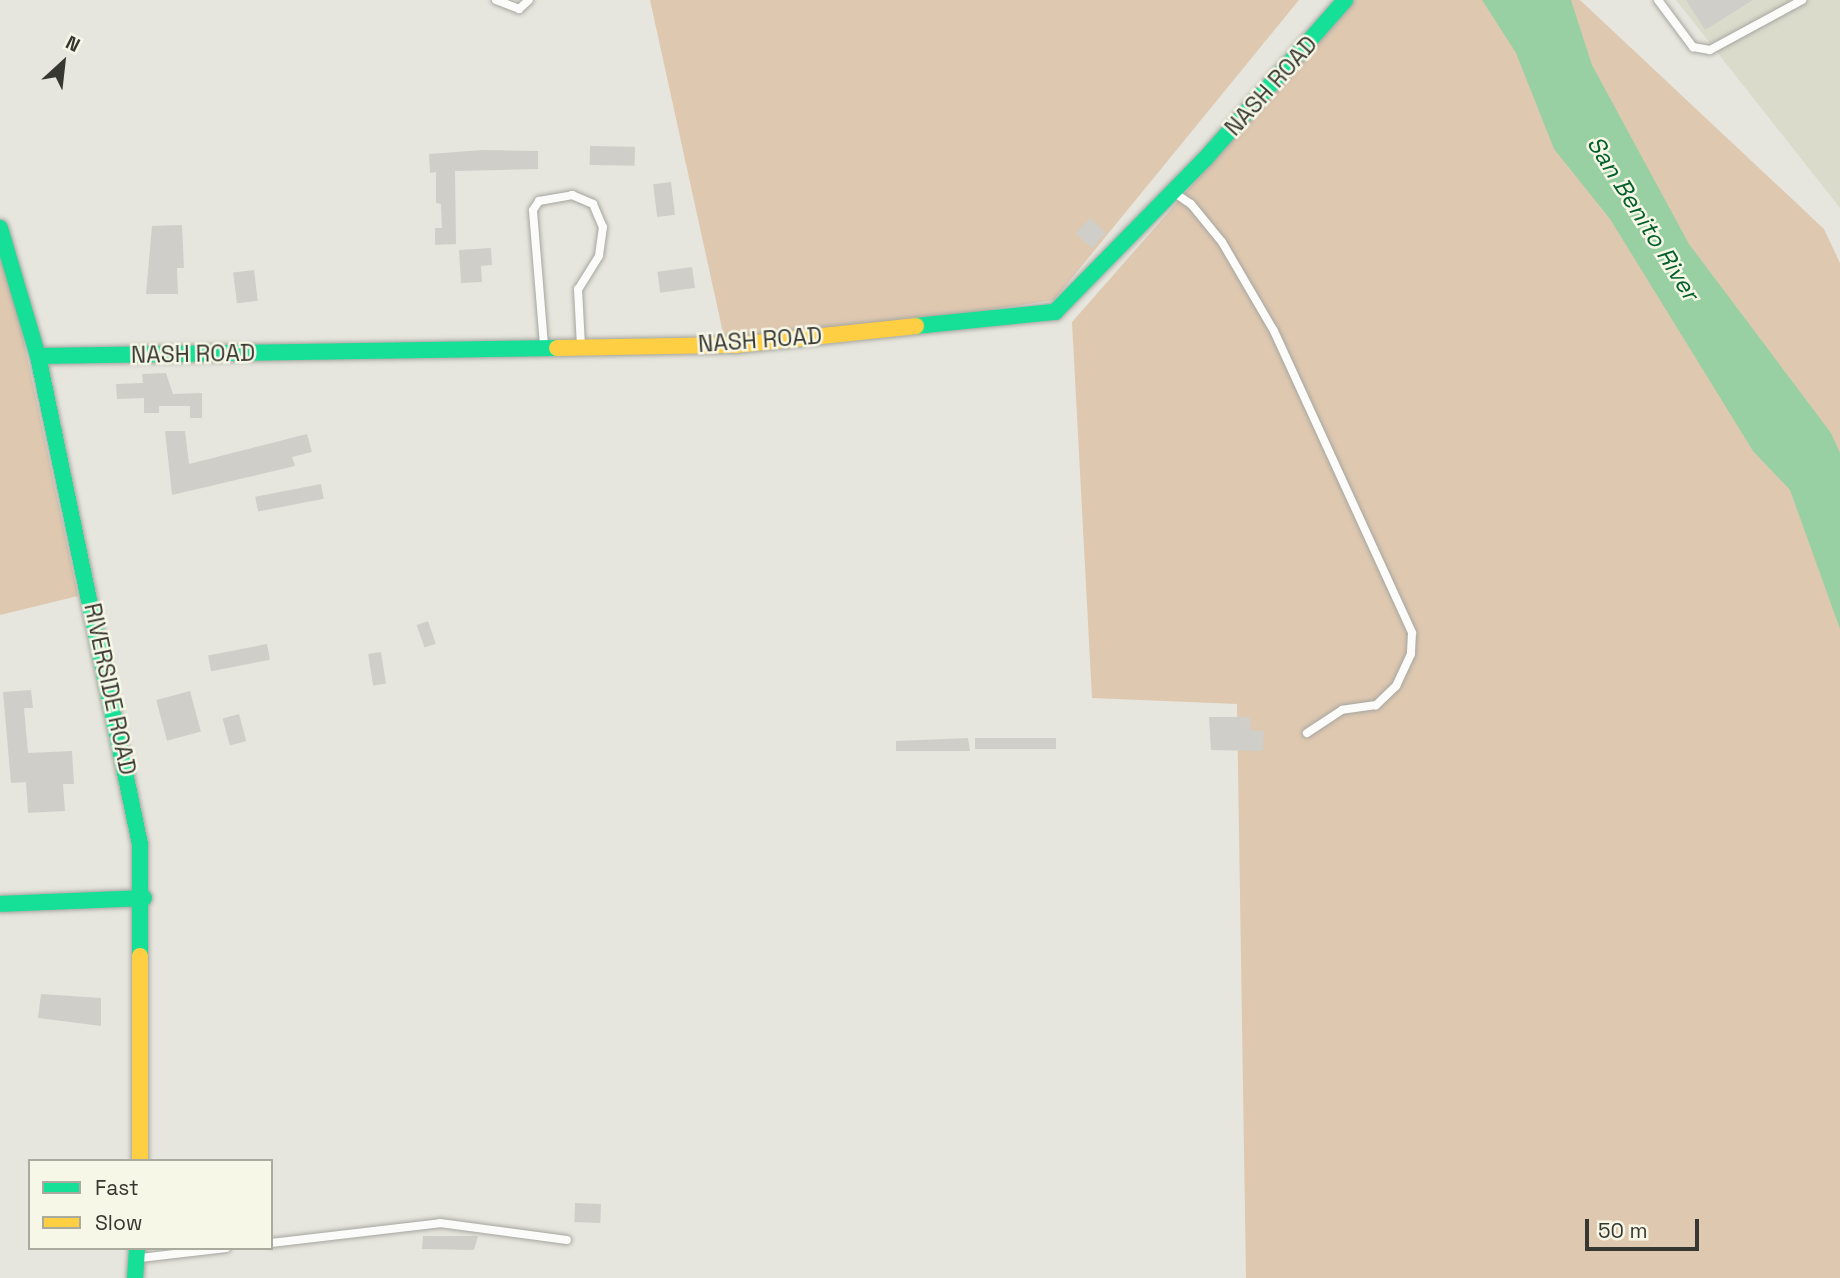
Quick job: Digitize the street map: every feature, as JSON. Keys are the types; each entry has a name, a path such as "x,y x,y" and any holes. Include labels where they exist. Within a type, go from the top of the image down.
{"street":[{"name":"NASH ROAD","path":"38,356 736,345 1055,312 1195,170 1345,0"},
{"name":"RIVERSIDE ROAD","path":"0,228 38,356 132,795 144,898 140,1159"},
{"path":"0,904 144,898"},
{"path":"135,1278 137,1253"}],"lane":[{"path":"496,0 519,9 529,0"},
{"path":"1658,0 1693,47 1710,50 1802,0"},
{"path":"1173,192 1191,204 1222,242 1274,331 1412,633 1411,654 1396,686 1376,705 1342,710 1307,733"},
{"path":"544,348 543,292 532,221 539,201 561,195 593,204 603,227 599,256 578,289 581,347"},
{"path":"273,1243 440,1223 566,1240"},
{"path":"137,1253 190,1250"}],"shaded area":[{"path":"650,0 1299,0 1054,300 727,351"},
{"path":"1355,0 1580,0 1824,229 1840,263 1840,1278 1246,1278 1237,704 1092,698 1072,322"},
{"path":"1676,0 1840,0 1840,208"},
{"path":"0,230 78,596 0,615"}],"water":[{"name":"San Benito River","path":"1482,0 1571,0 1592,65 1689,244 1831,433 1840,453 1840,629 1790,490 1753,451 1610,219 1554,149 1516,53"}],"building":[{"path":"1686,0 1753,0 1705,30"},
{"path":"590,146 635,147 635,166 590,165"},
{"path":"483,150 538,151 538,169 455,171 456,244 435,245 435,228 442,228 441,204 436,203 436,172 430,173 429,154"},
{"path":"671,182 675,215 657,217 653,184"},
{"path":"1090,218 1106,233 1092,248 1076,233"},
{"path":"182,225 184,268 177,268 178,294 146,294 152,226"},
{"path":"491,248 492,265 481,266 482,282 461,283 459,250"},
{"path":"692,267 695,288 660,293 657,272"},
{"path":"254,270 258,301 237,303 233,273"},
{"path":"166,373 173,394 202,393 202,418 190,418 190,406 159,406 159,413 144,413 144,398 117,399 116,384 143,383 142,374"},
{"path":"165,431 185,431 189,464 307,434 312,452 292,457 295,466 172,495"},
{"path":"321,484 324,499 258,512 255,497"},
{"path":"428,621 436,644 424,648 417,625"},
{"path":"267,644 270,660 211,671 208,655"},
{"path":"381,652 386,684 373,686 368,654"},
{"path":"31,690 33,708 24,708 28,753 72,751 74,784 63,784 65,811 28,813 26,782 11,783 3,692"},
{"path":"190,691 201,732 167,741 156,700"},
{"path":"239,714 246,741 230,745 223,718"},
{"path":"1209,717 1250,717 1251,730 1264,731 1263,751 1211,750"},
{"path":"968,738 970,751 896,751 896,741"},
{"path":"975,738 1056,738 1056,749 975,749"},
{"path":"41,994 101,998 101,1026 38,1018"},
{"path":"575,1203 601,1204 600,1223 574,1222"},
{"path":"423,1236 478,1236 474,1250 422,1249"}],"traffic: fast":[{"path":"916,326 1055,312 1205,159 1345,0"},
{"path":"0,228 38,356 140,844 140,956"},
{"path":"38,356 557,348"},
{"path":"0,904 144,898"},
{"path":"135,1278 137,1250"}],"traffic: slow":[{"path":"557,348 736,345 916,326"},
{"path":"140,956 140,1159"}]}
